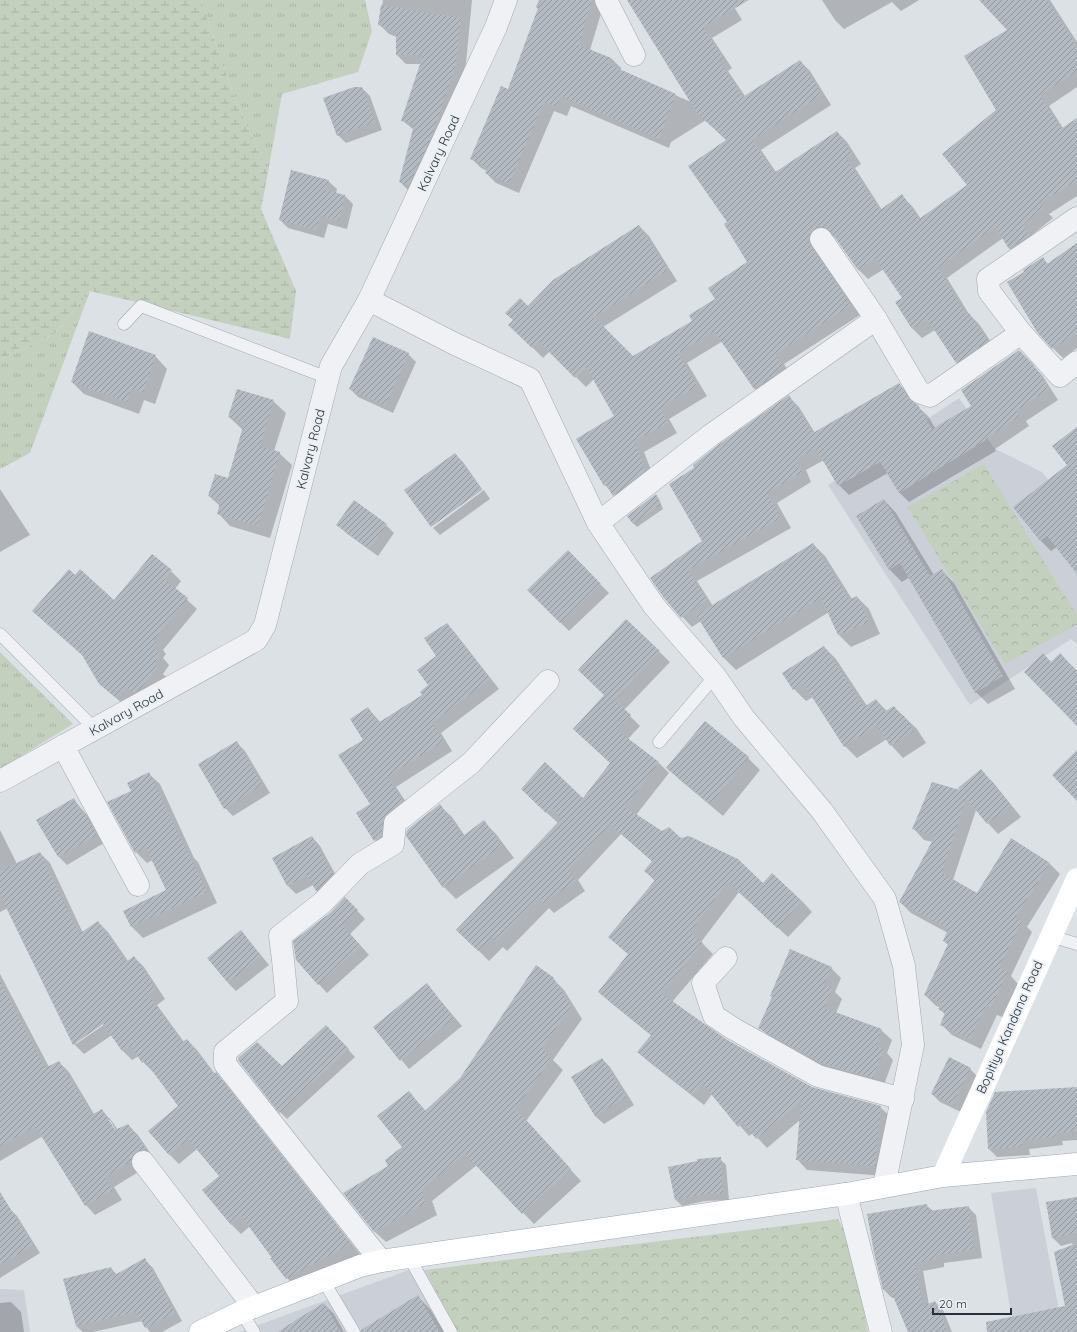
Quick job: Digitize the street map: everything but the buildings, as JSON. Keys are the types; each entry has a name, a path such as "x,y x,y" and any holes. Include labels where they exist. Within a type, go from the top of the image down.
{"main road":[{"name":"Bopitiya Kandana Road","path":"943,1176 1077,879"},
{"path":"200,1332 247,1309 360,1266 381,1261 846,1194 943,1176 1077,1164"}],"street":[{"name":"Kalvary Road","path":"0,781 256,640 265,625 331,366 369,300 496,27 506,0"},
{"path":"606,0 634,55"},
{"path":"1077,218 988,279 989,291 1020,333 1060,376 1077,362"},
{"path":"821,239 876,319 919,392 930,396 1020,333"},
{"path":"369,300 455,344 530,379 598,523 654,606 715,676 744,718 822,811 885,898 904,966 913,1045 884,1186"},
{"path":"598,523 711,435 876,319"},
{"path":"381,1261 225,1064 225,1052 287,1001 284,960 280,936 322,903 360,864 393,844 395,823 471,763 548,681"},
{"path":"63,746 138,885"},
{"path":"726,958 703,983 714,1016 734,1029 818,1076 903,1099"},
{"path":"143,1162 247,1309"},
{"path":"846,1194 881,1332"}],"lane":[{"path":"124,324 140,306 328,378"},
{"path":"0,634 95,729"},
{"path":"659,742 715,676"},
{"path":"1050,936 1077,944"},
{"path":"409,1257 451,1332"},
{"path":"323,1280 354,1332"},
{"path":"247,1309 254,1332"}],"shaded area":[{"path":"959,398 994,448 1042,472 1077,514 1077,644 1071,639 970,705 828,485"},
{"path":"1036,1188 1063,1332 1014,1332 991,1193"},
{"path":"409,1270 425,1270 457,1332 239,1332"},
{"path":"0,1289 24,1290 30,1332 0,1332"}],"green space":[{"path":"0,0 201,0 232,92 268,172 261,209 296,291 290,339 90,291 54,334 0,360"},
{"path":"201,0 365,0 372,31 358,72 282,94 268,172 232,92"},
{"path":"90,291 30,453 0,469 0,360 54,334"},
{"path":"984,464 1077,615 1077,625 1005,664 907,507"},
{"path":"0,652 73,724 0,769"},
{"path":"838,1219 852,1246 868,1332 457,1332 425,1270"}]}
